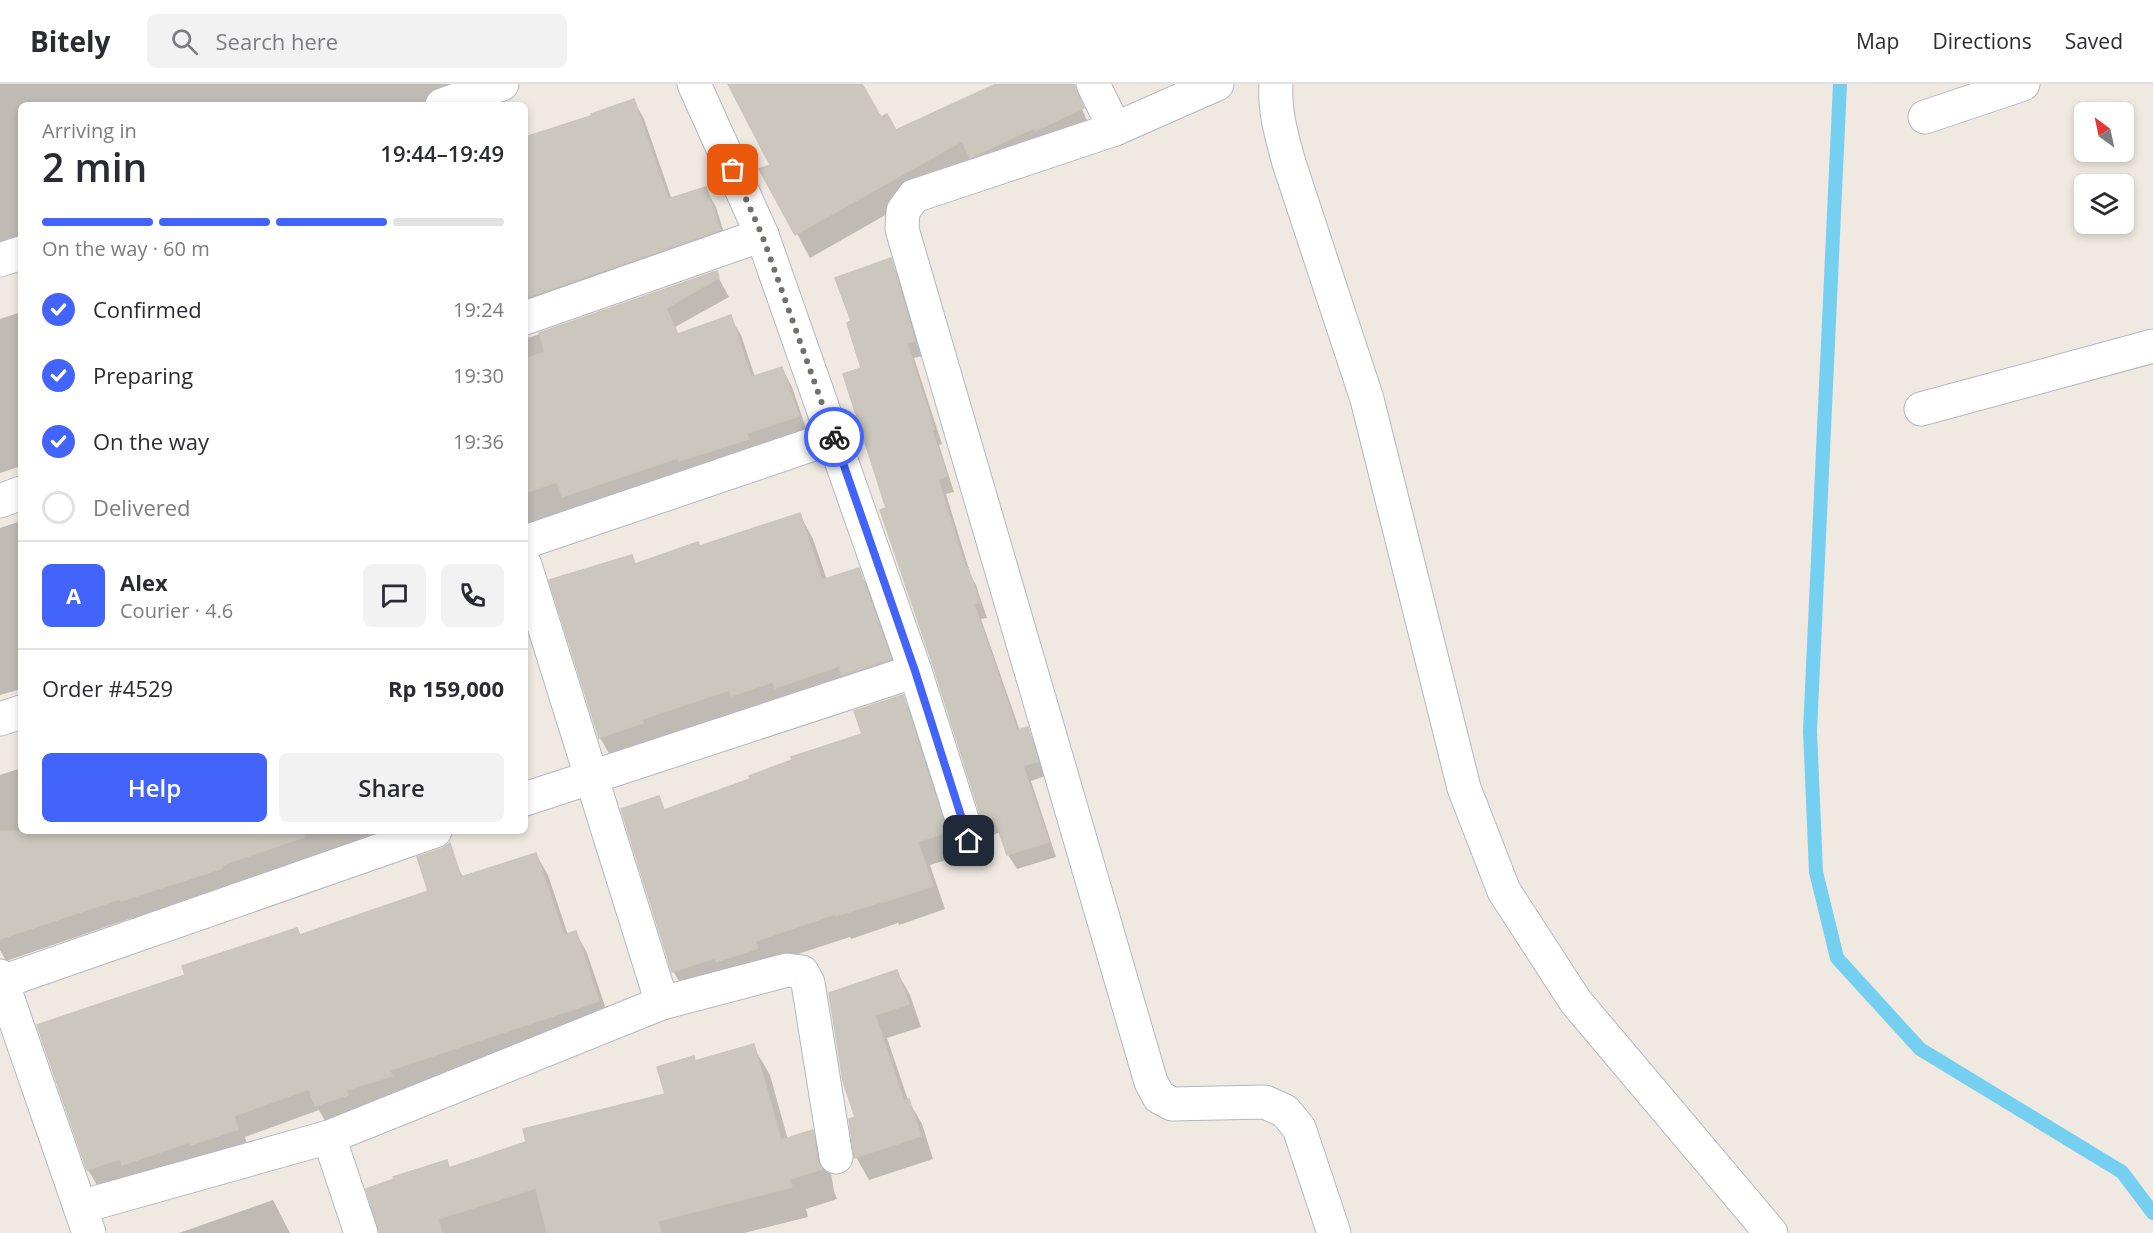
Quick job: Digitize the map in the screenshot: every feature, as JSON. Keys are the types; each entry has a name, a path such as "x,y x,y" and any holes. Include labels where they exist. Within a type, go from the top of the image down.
{"street":[{"path":"451,102 502,84"},
{"path":"694,84 762,235 915,671 969,841"},
{"path":"1093,84 1114,129"},
{"path":"1217,84 1114,129 914,196 903,211 902,229 1151,1082 1159,1096 1172,1104 1265,1102 1285,1111 1299,1128 1334,1233"},
{"path":"1276,84 1275,94 1280,128 1289,163 1367,399 1464,788 1504,891 1576,1002 1770,1233"},
{"path":"1925,117 2023,84"},
{"path":"528,317 762,235"},
{"path":"0,260 18,254"},
{"path":"1921,409 2153,346"},
{"path":"528,541 834,437"},
{"path":"0,501 18,494"},
{"path":"528,574 662,1003"},
{"path":"528,799 915,671"},
{"path":"0,719 18,713"},
{"path":"426,834 1,979 85,1220 329,1137 662,1003 787,970 802,972 808,983 836,1157"},
{"path":"329,1137 361,1233"}],"building":[{"path":"728,84 862,84 881,117 887,114 896,130 996,84 1074,84 1084,108 970,158 962,141 795,235 759,169 770,165"},
{"path":"634,99 668,199 706,187 720,230 528,297 528,136 591,116 591,114"},
{"path":"891,258 915,341 907,343 947,476 938,479 966,569 968,568 980,603 974,604 1017,730 1028,727 1038,761 1023,766 1049,842 1007,855 994,817 982,820 933,665 880,510 886,508 843,374 861,368 847,323 851,321 835,278"},
{"path":"717,271 719,278 666,308 678,334 731,315 751,377 782,367 799,416 747,433 749,439 679,461 678,458 562,497 557,482 528,492 528,358 545,352 539,333"},
{"path":"800,513 822,580 859,568 891,659 842,675 839,666 775,688 773,682 731,696 729,690 642,719 643,723 599,738 549,580 632,555 635,564 698,542 700,546"},
{"path":"903,695 947,832 918,842 933,886 836,916 836,914 755,941 758,948 716,962 715,958 672,972 621,809 659,796 664,810 750,779 749,776 792,760 791,757 862,734 854,711"},
{"path":"0,831 18,831 18,834 304,834 304,837 222,865 223,868 0,939"},
{"path":"450,843 461,877 536,853 564,935 576,931 599,1001 390,1070 392,1076 346,1090 348,1095 315,1106 309,1089 234,1116 238,1129 191,1145 190,1142 122,1165 120,1159 87,1170 37,1025 185,975 182,966 297,928 300,935 428,891 417,857 441,849"},
{"path":"897,970 909,1004 875,1015 904,1101 909,1099 921,1136 854,1158 849,1119 855,1117 843,1081 829,993"},
{"path":"754,1044 781,1140 813,1130 817,1160 822,1169 790,1179 792,1187 658,1221 661,1233 547,1233 536,1188 438,1219 442,1233 379,1233 366,1189 394,1179 393,1177 447,1160 449,1168 526,1142 523,1129 665,1094 657,1067 694,1056 695,1061"}],"waterway":[{"path":"1840,84 1810,731 1816,872 1837,958 1920,1049 2122,1172 2153,1213"}],"way so far":[{"path":"733,170 762,235 834,437"}],"route":[{"path":"834,437 915,671 969,841"}]}
